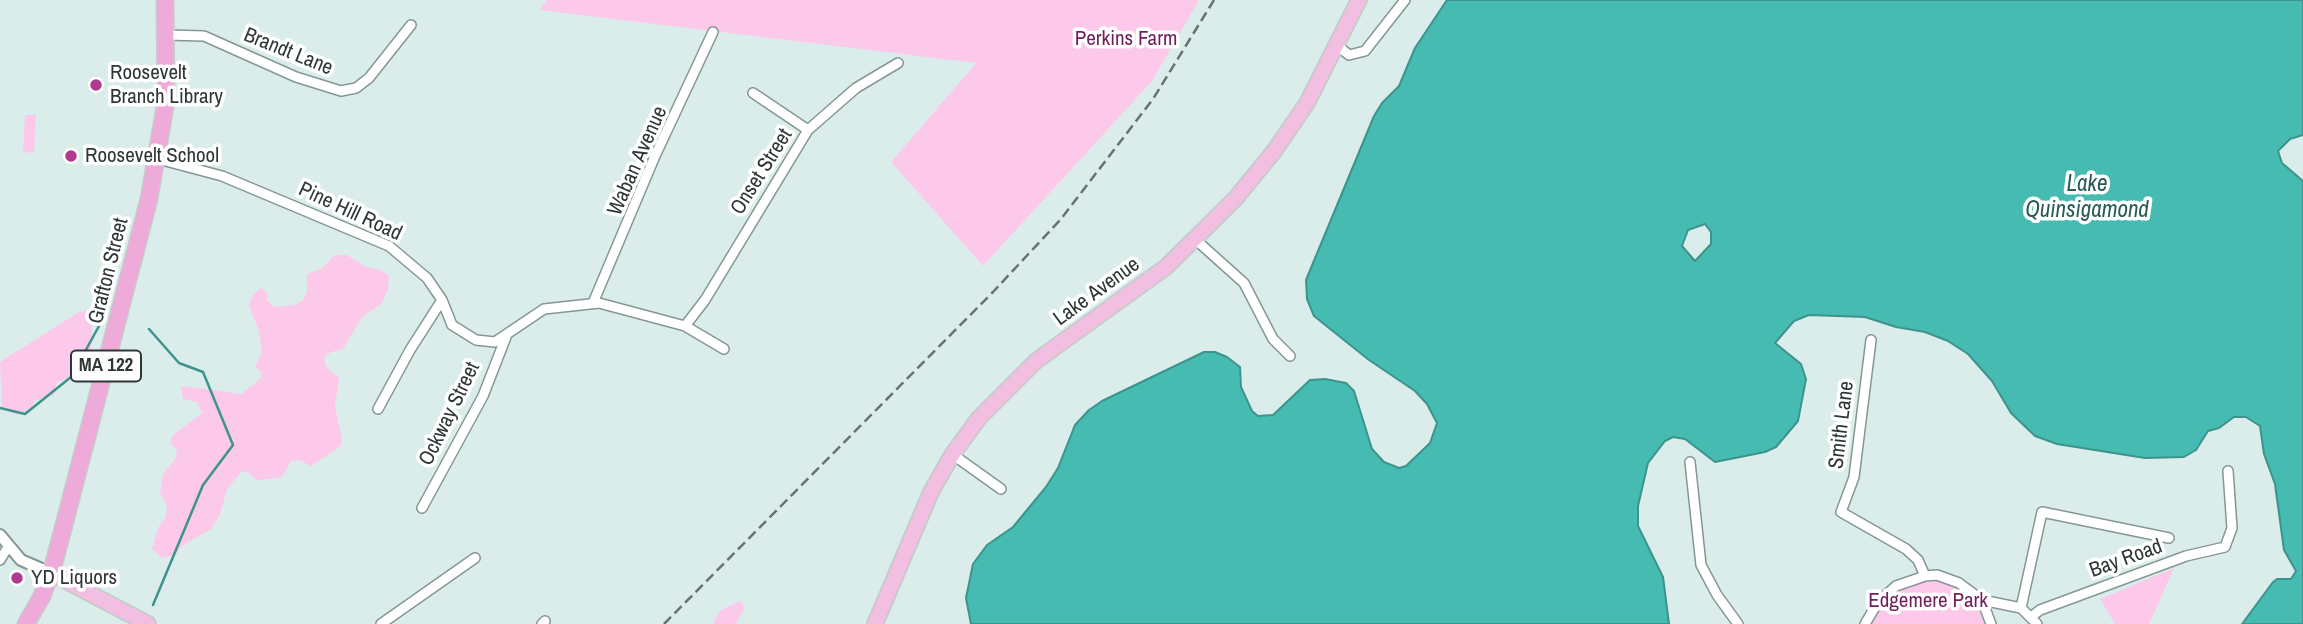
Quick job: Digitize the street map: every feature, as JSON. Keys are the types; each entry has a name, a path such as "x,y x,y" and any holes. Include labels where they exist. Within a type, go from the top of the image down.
{"highway":[{"name":"Grafton Street","path":"26,624 51,573 158,159 166,101 165,0"}],"main road":[{"name":"Lake Avenue","path":"875,624 918,519 952,454 986,409 1028,368 1137,291 1196,240 1240,193 1280,144 1307,103 1359,0"},
{"path":"51,573 148,624"}],"street":[{"path":"1338,46 1349,55 1365,51 1405,0"},
{"name":"Brandt Lane","path":"167,35 204,36 296,77 341,91 356,88 369,78 411,24"},
{"name":"Waban Avenue","path":"593,303 655,156 713,32"},
{"name":"Onset Street","path":"685,326 705,300 808,130 856,88 898,63"},
{"path":"753,93 808,130"},
{"name":"Pine Hill Road","path":"158,159 222,176 389,246 418,268 442,300 452,325 467,336 489,342 507,335"},
{"path":"1196,240 1244,283 1273,339 1290,356"},
{"path":"377,409 442,300"},
{"path":"507,335 544,309 593,303 614,305 685,326 724,349"},
{"name":"Ockway Street","path":"422,508 483,396 507,335"},
{"name":"Smith Lane","path":"1871,340 1854,477 1842,512 1906,549 1918,560 1925,576"},
{"path":"952,454 1001,489"},
{"path":"1690,462 1701,565 1717,595 1738,624"},
{"name":"Bay Road","path":"2034,621 2040,610 2186,556 2225,547 2231,537 2228,471"},
{"path":"2021,608 2042,512 2169,538"},
{"path":"0,536 21,560 51,573"},
{"path":"0,560 8,547"},
{"path":"381,624 475,558"},
{"path":"1865,624 1889,591 1925,576 1937,575 1959,583 1982,600 2021,608 2034,621"},
{"path":"1982,600 1991,624"}],"green space":[{"name":"Perkins Farm","path":"547,0 1199,0 1152,81 983,266 891,162 976,63 540,10"},
{"path":"25,115 36,115 34,153 23,152"},
{"path":"334,255 347,255 366,267 381,270 389,276 388,290 381,304 362,317 343,349 324,357 327,368 339,378 335,407 342,438 340,447 311,466 300,460 291,461 282,477 257,480 246,471 241,472 227,489 220,514 211,529 183,545 175,555 162,558 152,549 158,528 166,517 167,506 160,492 163,474 176,458 177,450 170,443 172,436 202,413 197,402 183,399 181,386 241,394 261,378 261,372 255,367 262,351 259,331 249,306 253,295 261,288 268,294 267,301 275,307 294,305 303,300 307,292 307,274 323,268"},
{"path":"90,310 93,314 90,363 75,377 57,382 54,396 35,400 28,414 18,415 2,408 0,362 79,312"},
{"path":"2174,568 2149,624 2115,624 2100,599"},
{"name":"Edgemere Park","path":"1937,575 1982,600 1991,624 1866,624 1896,586"},
{"path":"740,601 745,607 736,624 713,624 721,610"}],"water":[{"name":"Lake Quinsigamond","path":"1447,0 2303,0 2303,135 2290,139 2278,151 2282,163 2303,181 2303,624 2242,624 2273,582 2277,579 2291,579 2296,571 2284,550 2275,484 2264,454 2260,426 2246,417 2234,417 2219,428 2208,431 2196,450 2184,457 2145,458 2057,444 2035,436 2011,413 1992,381 1968,354 1948,341 1925,332 1896,327 1865,317 1809,315 1794,321 1775,343 1801,364 1806,379 1798,421 1776,447 1765,452 1715,462 1685,439 1673,437 1665,441 1648,463 1638,506 1638,526 1663,577 1669,624 971,624 966,598 973,564 987,545 1013,527 1046,487 1058,468 1075,425 1102,401 1204,352 1215,352 1227,357 1240,367 1241,387 1252,411 1258,416 1273,415 1310,380 1325,379 1346,383 1354,391 1372,449 1384,462 1399,468 1406,466 1430,443 1437,423 1427,404 1415,391 1369,360 1314,316 1307,299 1306,280 1374,116 1382,103 1399,86 1415,48","holes":["1705,224 1711,232 1711,244 1695,261 1682,246 1688,230"]}],"waterway":[{"path":"0,408 25,414 71,377 99,326"},
{"path":"149,329 179,363 203,372 233,445 203,485 153,605"}],"railway":[{"path":"664,624 993,292 1061,219 1153,99 1214,0"}],"place":[{"name":"Roosevelt Branch Library","path":"96,85"},
{"name":"Roosevelt School","path":"71,156"},
{"name":"YD Liquors","path":"17,578"}]}
